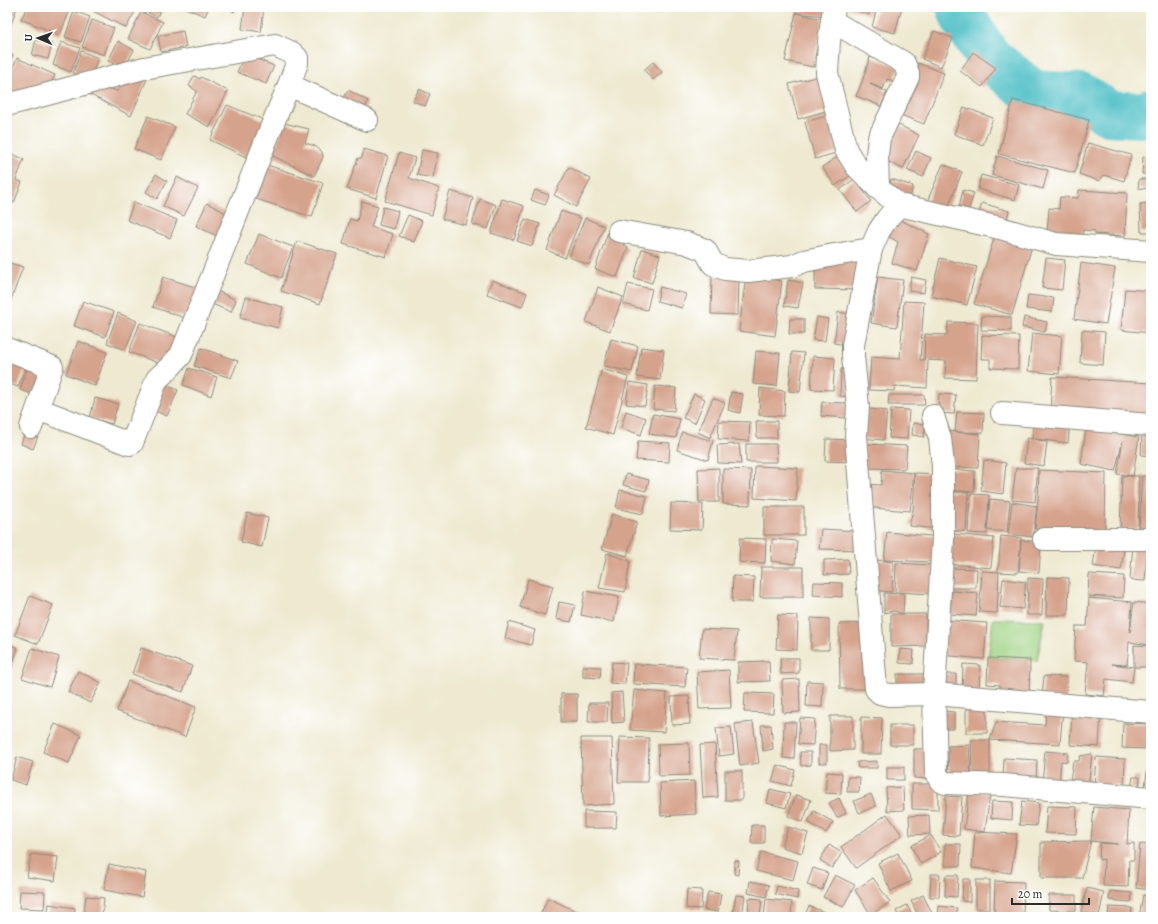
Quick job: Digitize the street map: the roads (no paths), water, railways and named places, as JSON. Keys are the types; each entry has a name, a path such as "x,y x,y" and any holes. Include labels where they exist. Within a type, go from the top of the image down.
{"street":[{"path":"878,188 877,155 879,138 908,77 908,73 904,63 833,14 829,41 827,73 846,150 856,166 878,188 899,204 1056,244 1151,251"},
{"path":"7,105 144,68 275,45 292,53 297,58 297,63 289,85 181,355 157,379 132,443 128,444 35,418 52,367 7,348"},
{"path":"289,85 367,120"},
{"path":"899,204 879,231 871,248 853,345 858,407 856,436 867,558 868,592 876,689 880,693 889,695 934,694 1151,712"},
{"path":"619,231 687,243 705,250 713,264 725,269 748,271 792,266 804,261 871,248"},
{"path":"1002,413 1151,425"},
{"path":"933,416 940,438 943,466 943,538 934,694 936,773 940,780 945,782 1004,785 1151,798"},
{"path":"1044,539 1151,539"}],"waterway":[{"path":"959,7 964,19 989,58 1033,93 1082,96 1109,113 1140,115 1151,112"}]}
